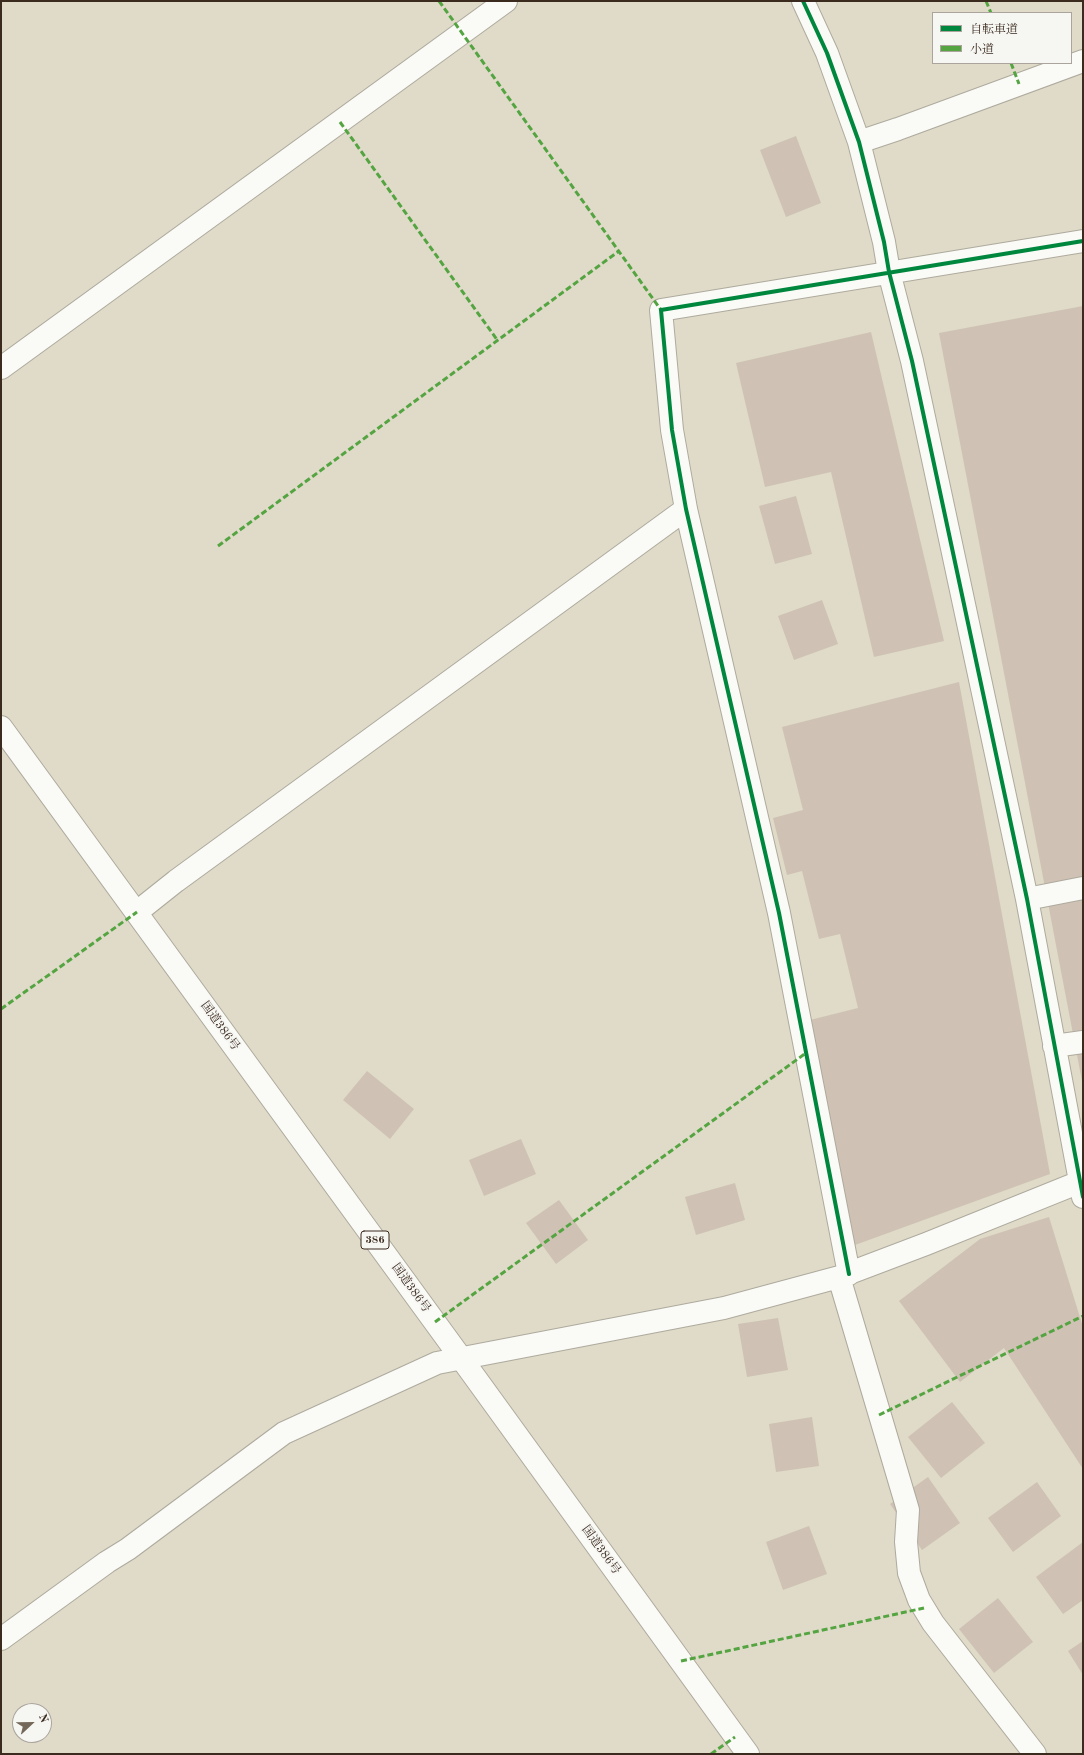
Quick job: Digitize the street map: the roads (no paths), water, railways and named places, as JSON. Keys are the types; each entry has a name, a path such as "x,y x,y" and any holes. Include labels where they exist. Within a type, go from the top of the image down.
{"main road":[{"path":"1,368 506,1"},
{"path":"1,1639 284,1433 438,1363 724,1308 844,1275 1081,1189 1027,899 912,361 889,272 884,242 859,142 827,53 803,1"},
{"path":"859,142 1083,61"},
{"path":"1035,1754 933,1623 919,1600 909,1573 906,1542 908,1510 844,1275 779,913 686,509 672,430 661,310 1083,240"},
{"path":"137,912 176,881 686,509"},
{"name":"国道386号","path":"1,727 748,1754"},
{"path":"1027,899 1083,888"},
{"path":"1054,1046 1083,1042"}]}
